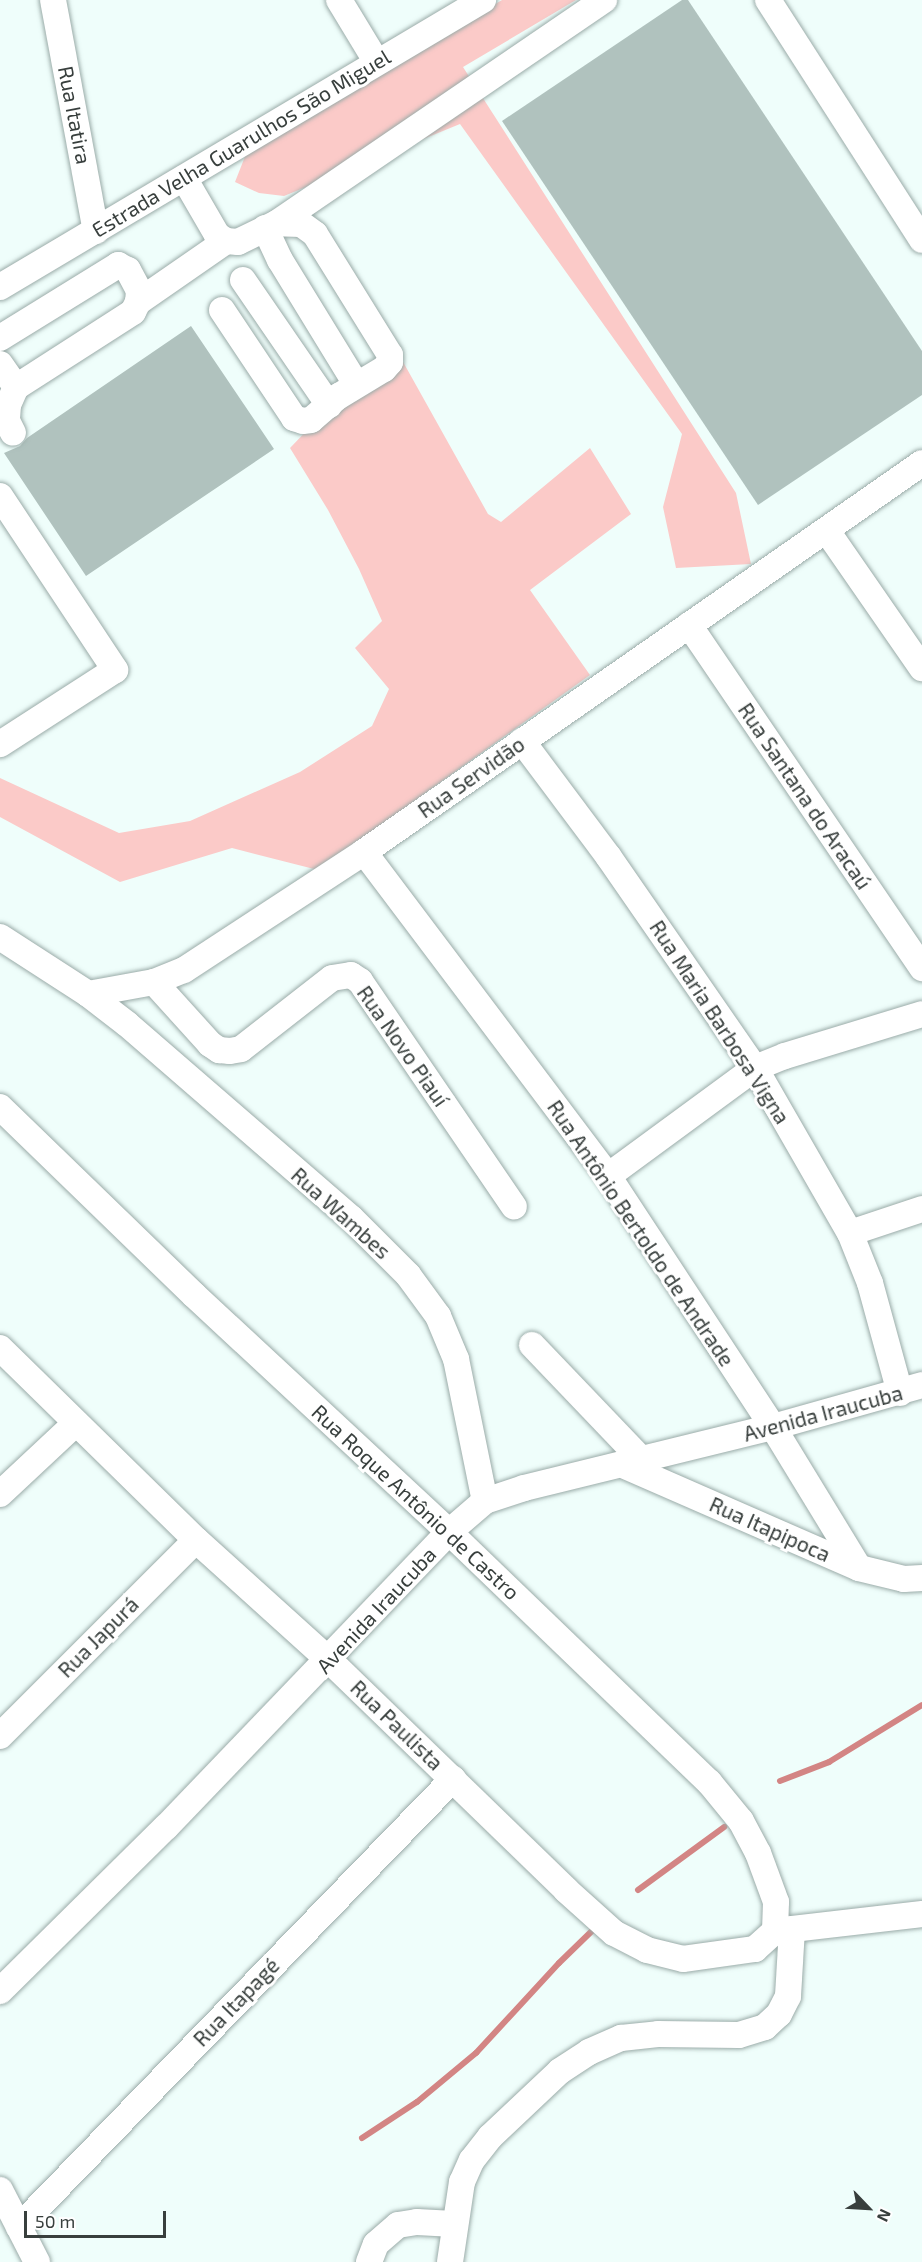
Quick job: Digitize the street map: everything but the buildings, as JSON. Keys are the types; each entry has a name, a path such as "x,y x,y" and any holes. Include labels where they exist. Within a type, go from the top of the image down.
{"street":[{"name":"Rua Itatira","path":"53,0 96,231"},
{"path":"339,0 376,61"},
{"name":"Estrada Velha Guarulhos São Miguel","path":"0,287 376,61 483,0"},
{"path":"184,178 217,235 226,241 238,242 271,225 604,0"},
{"path":"768,0 922,240"},
{"path":"222,310 294,418 311,420 356,384 384,369 390,362 390,355 315,234 301,224 271,225"},
{"path":"271,225 280,260 356,384"},
{"path":"138,302 226,241"},
{"path":"0,338 55,306 108,268 118,265 128,270 139,291 138,302 133,312 16,387 8,405 7,421 13,433"},
{"path":"243,280 328,405"},
{"path":"0,364 16,387"},
{"name":"Rua Servidão","path":"88,994 154,982 184,970 364,852 922,463"},
{"path":"0,496 115,670 0,744"},
{"path":"827,531 922,668"},
{"name":"Rua Santana do Aracaú","path":"689,625 922,968"},
{"name":"Rua Maria Barbosa Vigna","path":"522,741 608,856 755,1068 850,1233 911,1389"},
{"name":"Rua Antônio Bertoldo de Andrade","path":"364,852 608,1176 773,1427 859,1568"},
{"path":"0,937 88,994"},
{"name":"Rua Novo Piauí","path":"154,982 210,1044 219,1050 230,1051 241,1049 332,978 351,975 360,981 514,1207"},
{"name":"Rua Wambes","path":"88,994 127,1024 351,1218 408,1275 438,1316 456,1359 485,1502"},
{"path":"608,1176 755,1068 785,1056 922,1014"},
{"name":"Rua Roque Antônio de Castro","path":"0,1107 194,1295 450,1532 709,1782 741,1821 758,1853 784,1930 788,1996 779,2014 765,2027 739,2035 658,2034 621,2038 589,2052 560,2071 490,2137 472,2160 462,2182 450,2262"},
{"path":"850,1233 922,1209"},
{"path":"532,1345 633,1463"},
{"name":"Rua Paulista","path":"0,1348 196,1540 329,1660 614,1933 647,1950 683,1959 755,1949 784,1930"},
{"name":"Avenida Iraucuba","path":"0,1991 329,1660 450,1532 485,1502 524,1488 633,1463 911,1389"},
{"path":"0,1494 76,1423"},
{"name":"Rua Itapipoca","path":"633,1463 859,1568 904,1579 922,1578"},
{"name":"Rua Japurá","path":"0,1736 196,1540"},
{"name":"Rua Itapagé","path":"19,2227 453,1779"},
{"path":"784,1930 922,1914"},
{"path":"0,2190 37,2262"},
{"path":"369,2262 376,2244 398,2225 417,2222 454,2224"}],"shaded area":[{"path":"502,0 576,0 463,67 736,493 751,564 676,568 663,507 682,434 460,124 284,196 259,193 235,182 246,154"},
{"path":"402,360 488,514 501,522 590,448 631,514 530,590 590,675 318,870 232,848 120,882 0,817 0,778 119,833 190,821 300,772 372,726 389,689 355,648 382,621 359,569 328,510 290,448 339,397"}],"waterway":[{"path":"780,1781 829,1762 922,1705"},
{"path":"638,1890 724,1827"},
{"path":"362,2138 417,2102 476,2053 559,1963 596,1927"}]}
